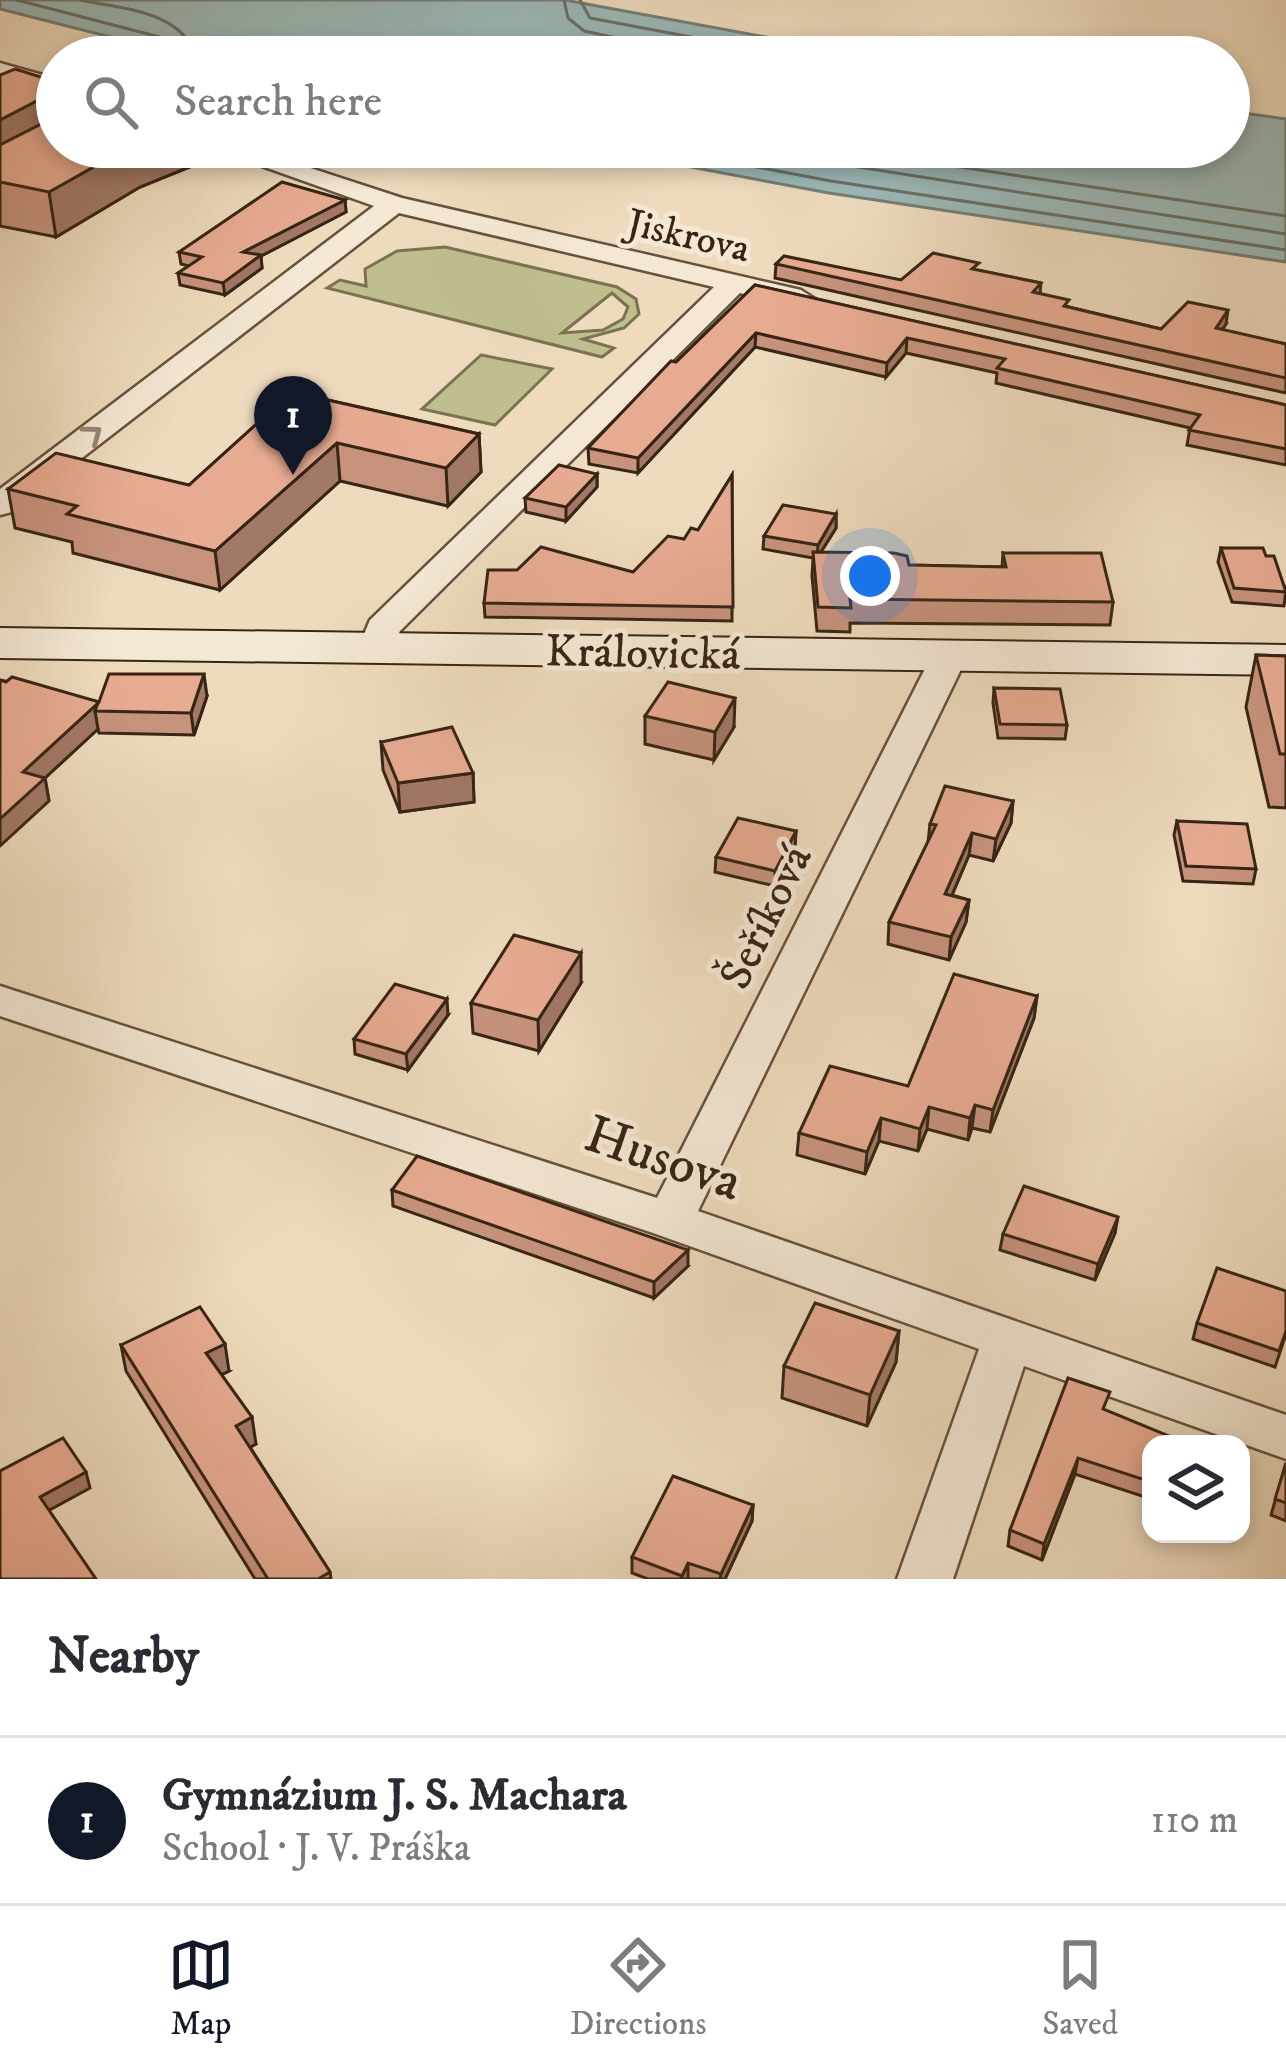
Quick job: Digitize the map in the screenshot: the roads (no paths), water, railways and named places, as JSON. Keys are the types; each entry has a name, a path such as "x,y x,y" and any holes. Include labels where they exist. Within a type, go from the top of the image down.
{"main road":[{"name":"Královická","path":"0,644 1286,660"}],"street":[{"path":"0,70 36,81"},
{"name":"Jiskrova","path":"285,168 394,204 825,305"},
{"path":"0,505 394,204"},
{"path":"377,646 383,628 733,284"},
{"name":"Šeříková","path":"670,1220 949,657"},
{"name":"Husova","path":"0,1001 670,1220 1286,1437"},
{"path":"925,1579 1008,1337"}],"water":[{"path":"0,0 565,0 760,36 106,36 0,9"},
{"path":"1250,114 1286,119 1286,262 829,193 696,168 1250,168"}],"place":[{"name":"Gymnázium J. S. Machara","path":"293,475"}]}
